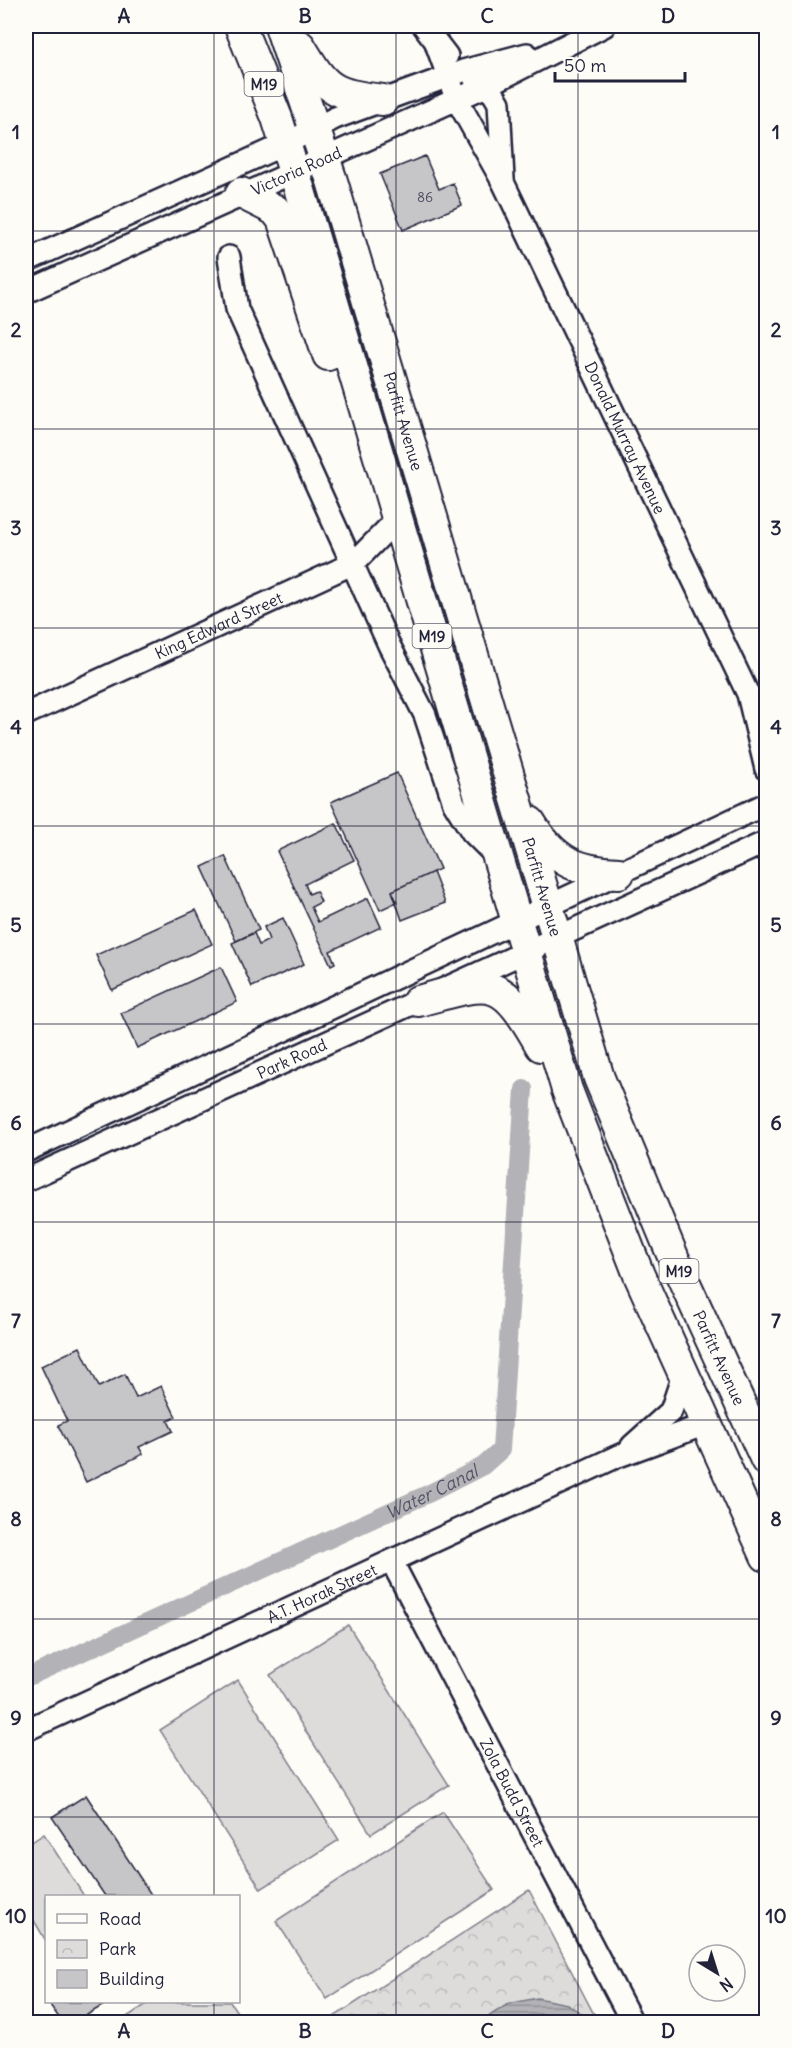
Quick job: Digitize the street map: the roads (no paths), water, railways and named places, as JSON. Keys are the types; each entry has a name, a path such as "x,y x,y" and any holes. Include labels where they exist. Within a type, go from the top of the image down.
{"highway":[{"name":"M19","path":"240,26 290,157"},
{"name":"M19","path":"280,26 325,157"},
{"path":"288,26 317,75 329,87 343,94 383,100"},
{"name":"Parfitt Avenue","path":"290,157 567,1090 639,1275 766,1556"},
{"name":"Parfitt Avenue","path":"325,157 599,1078 649,1200 765,1457"},
{"path":"241,194 275,210 282,219 349,420 361,446 381,463"},
{"path":"516,799 541,840 567,863 593,872 619,873"},
{"path":"418,1001 473,987 489,986 503,992 521,1011 567,1090"},
{"path":"649,1200 650,1242 691,1329 712,1385 705,1424"},
{"path":"765,1457 756,1472 756,1488 766,1514"}],"street":[{"name":"Donald Murray Avenue","path":"425,26 455,75 456,98 503,182 748,694 766,769"},
{"path":"425,26 484,76"},
{"name":"Victoria Road","path":"26,261 290,157 325,157 456,98 484,76 604,26"},
{"name":"Victoria Road","path":"32,289 241,194 290,157 315,128 383,100 455,75 484,76"},
{"name":"Donald Murray Avenue","path":"484,76 500,109 503,182"},
{"name":"Parfitt Avenue","path":"229,257 237,309 354,563 389,645 425,715 454,803 472,832 498,859"},
{"path":"26,269 32,289"},
{"name":"King Edward Street","path":"26,714 354,563 397,519"},
{"name":"Donald Murray Avenue","path":"748,694 766,714"},
{"name":"Park Road","path":"26,1151 766,804"},
{"name":"Park Road","path":"26,1180 766,842"},
{"name":"A.T. Horak Street","path":"616,1457 671,1411 683,1375"},
{"name":"A.T. Horak Street","path":"26,1730 616,1457 705,1424"},
{"name":"Zola Budd Street","path":"392,1562 632,2022"}],"waterway":[{"name":"Water Canal","path":"26,1678 432,1492 483,1466 501,1450 524,1089"}]}
